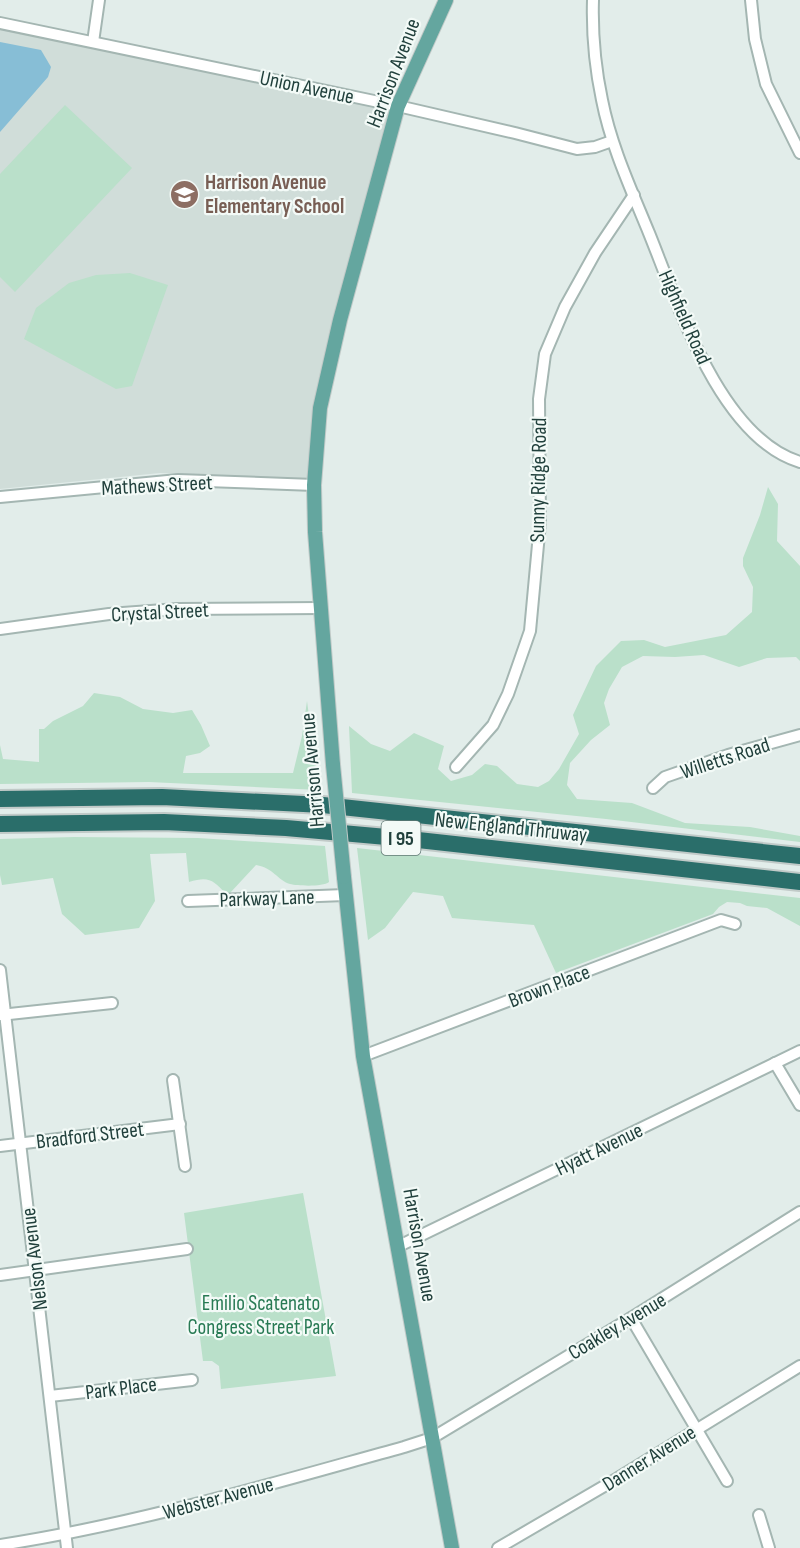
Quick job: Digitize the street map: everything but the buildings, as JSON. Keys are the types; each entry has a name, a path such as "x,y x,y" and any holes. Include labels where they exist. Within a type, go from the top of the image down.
{"highway":[{"name":"New England Thruway","path":"0,799 162,797 323,805 800,856"},
{"name":"New England Thruway","path":"0,824 143,822 296,828 800,882"}],"main road":[{"name":"Harrison Avenue","path":"446,0 398,106 340,320 320,408 314,485 333,765 363,1056 453,1548"}],"street":[{"path":"93,42 99,0"},
{"path":"593,0 592,28 601,99 612,141"},
{"path":"751,0 755,39 766,84 800,153"},
{"name":"Union Avenue","path":"0,23 398,106 577,149 595,147 612,141"},
{"name":"Highfield Road","path":"612,141 696,350 740,417 760,438 779,452 800,462"},
{"name":"Sunny Ridge Road","path":"456,767 493,725 508,694 530,631 540,523 539,399 545,354 565,307 595,253 634,195"},
{"name":"Mathews Street","path":"0,497 178,480 314,485"},
{"name":"Crystal Street","path":"0,629 109,614 167,610 321,608"},
{"name":"Willetts Road","path":"653,788 665,777 728,755 800,735"},
{"name":"Parkway Lane","path":"188,901 345,894"},
{"name":"Brown Place","path":"363,1056 721,920 735,924"},
{"name":"Nelson Avenue","path":"0,970 3,1015 67,1548"},
{"path":"3,1015 112,1003"},
{"name":"Hyatt Avenue","path":"399,1246 800,1051"},
{"path":"775,1063 800,1105"},
{"path":"172,1080 185,1166"},
{"name":"Bradford Street","path":"0,1146 180,1124"},
{"name":"Coakley Avenue","path":"432,1438 631,1318 800,1212"},
{"path":"0,1275 187,1249"},
{"path":"631,1318 727,1481"},
{"name":"Danner Avenue","path":"498,1548 618,1478 800,1366"},
{"name":"Park Place","path":"50,1396 192,1380"},
{"name":"Webster Avenue","path":"0,1545 66,1535 175,1510 432,1438"},
{"path":"759,1515 769,1548"}],"shaded area":[{"name":"Harrison Avenue Elementary School","path":"0,26 391,109 311,479 160,473 0,489"}],"green space":[{"path":"65,105 132,168 15,292 0,277 0,174"},
{"path":"130,273 168,285 132,386 116,389 24,339 36,308 69,283 96,275"},
{"path":"768,487 778,504 777,541 800,566 800,661 796,657 767,658 739,667 704,655 643,656 622,667 604,703 610,725 591,740 570,763 567,785 577,799 632,803 685,823 750,827 800,836 800,842 352,793 349,726 371,744 390,751 414,733 444,746 438,769 451,781 472,775 485,764 497,766 517,784 538,787 549,781 559,769 579,734 573,715 596,666 621,641 644,640 665,647 726,635 752,612 753,587 743,566 743,558"},
{"path":"94,693 120,697 143,709 173,713 192,710 210,746 200,753 186,756 183,773 293,773 307,701 319,790 149,782 0,784 0,745 3,759 39,762 39,729 44,729 53,721 83,706"},
{"path":"198,838 325,846 329,882 304,886 290,884 267,869 256,865 230,893 226,894 210,880 201,879 189,882 186,853 150,854 155,901 139,928 85,935 62,914 53,878 2,885 0,875 0,839"},
{"path":"357,848 800,898 800,926 767,908 727,902 713,914 556,973 534,925 452,918 443,896 413,892 385,928 368,940"},
{"name":"Emilio Scatenato Congress Street Park","path":"303,1193 336,1376 221,1389 219,1366 212,1361 203,1361 184,1213"}],"water":[{"path":"0,42 41,50 51,67 48,77 0,132"}],"place":[{"name":"Harrison Avenue Elementary School","path":"184,194"}]}
